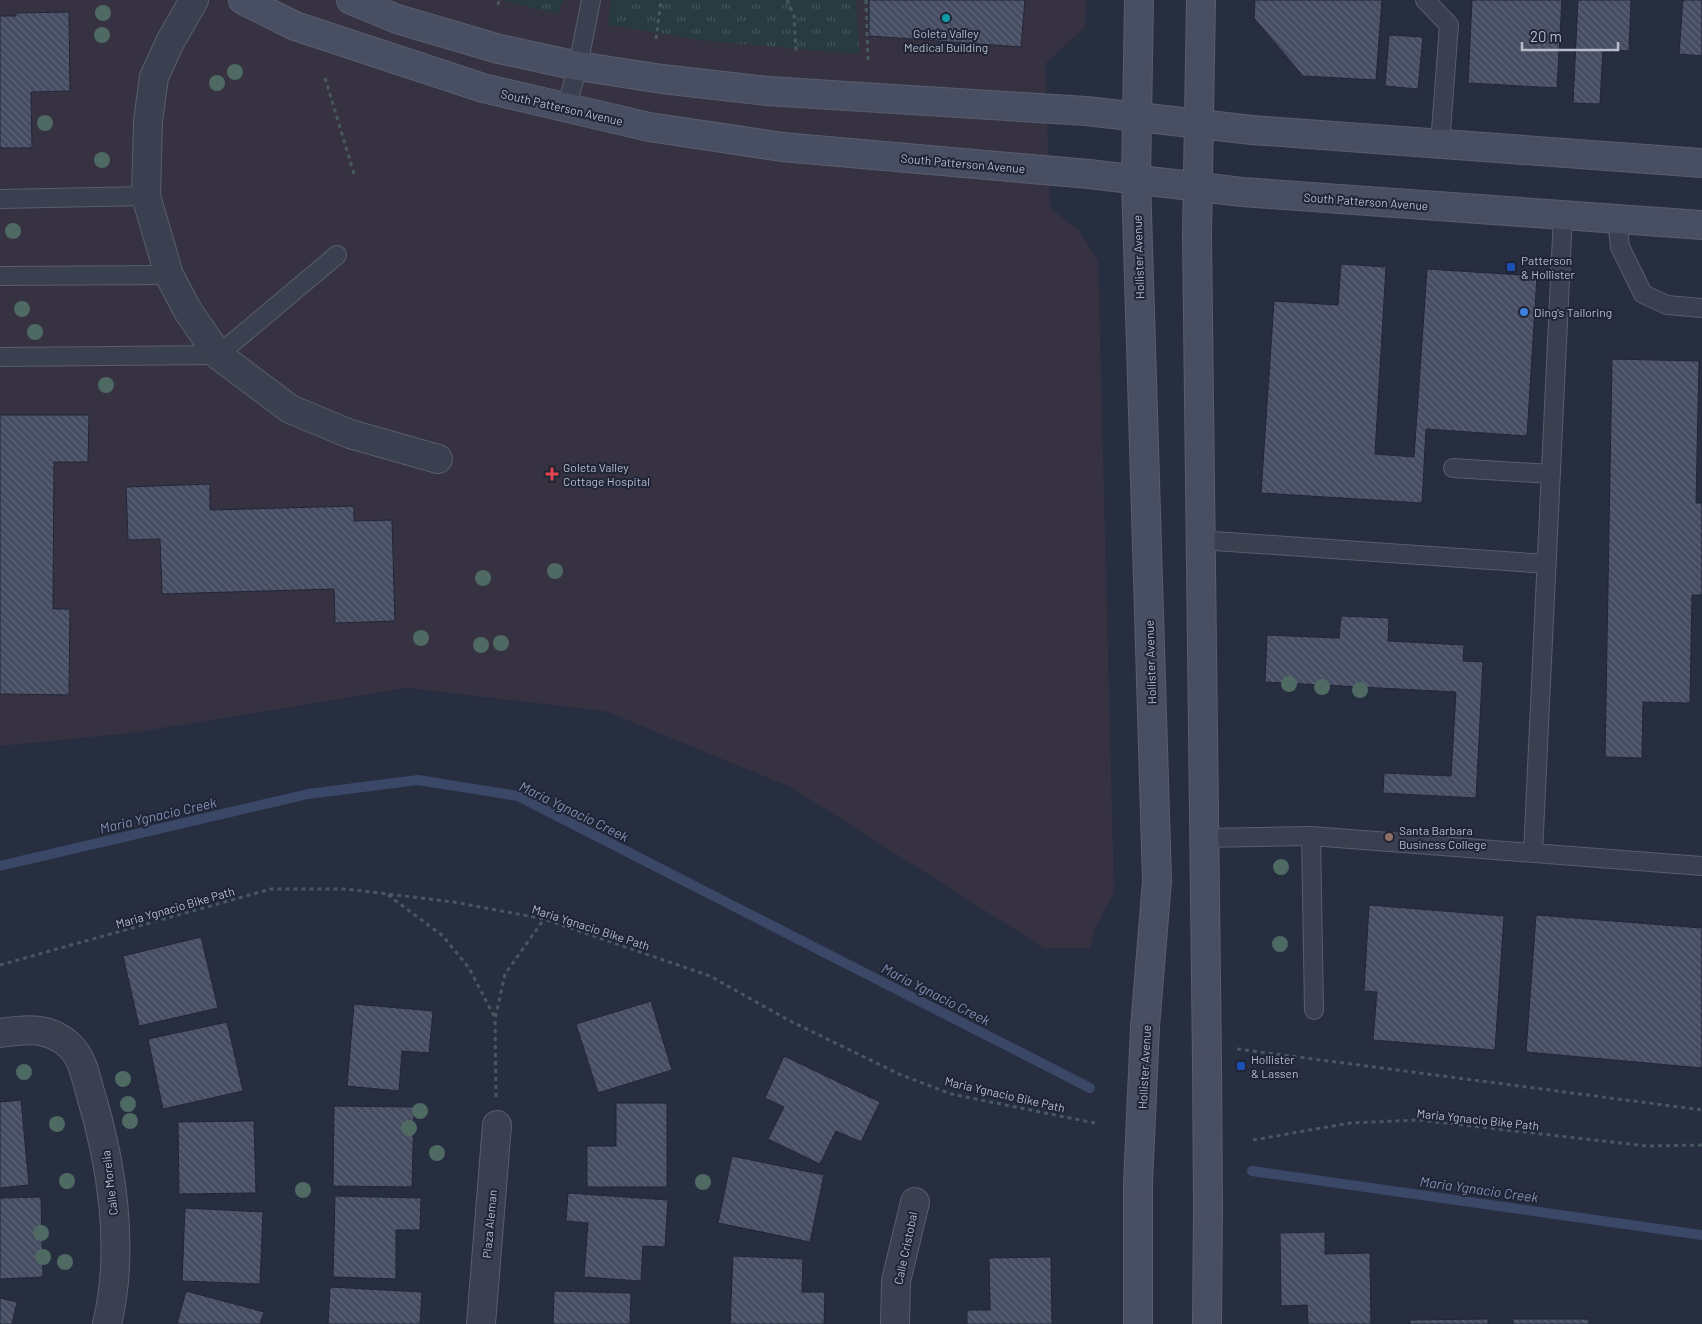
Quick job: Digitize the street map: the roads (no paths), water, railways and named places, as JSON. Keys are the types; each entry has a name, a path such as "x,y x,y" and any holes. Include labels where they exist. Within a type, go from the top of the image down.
{"main road":[{"name":"South Patterson Avenue","path":"243,0 295,26 374,54 483,88 649,127 782,147 1136,179 1242,192 1702,225"},
{"path":"351,0 406,22 499,49 578,66 768,91 1086,111 1198,124 1702,163"},
{"name":"Hollister Avenue","path":"1138,1324 1138,1184 1145,1027 1156,881 1136,179 1140,0"},
{"path":"1201,0 1197,186 1207,1062 1207,1324"}],"street":[{"path":"194,0 170,42 154,76 148,121 146,196 169,275 188,311 218,355 290,409 350,434 438,459"},
{"name":"Calle Morelia","path":"0,1033 40,1029 58,1036 72,1048 84,1069 103,1134 111,1192 116,1249 107,1324"},
{"name":"Plaza Aleman","path":"481,1324 497,1125"},
{"name":"Calle Cristobal","path":"895,1324 896,1282 915,1202"}],"lane":[{"path":"566,109 578,66 591,0"},
{"path":"1428,2 1448,25 1440,144"},
{"path":"0,199 146,196"},
{"path":"1533,853 1563,215"},
{"path":"1617,219 1620,247 1643,294 1667,305 1702,308"},
{"path":"0,357 218,355 337,255"},
{"path":"0,276 169,275"},
{"path":"1453,468 1551,474"},
{"path":"1200,540 1547,564"},
{"path":"1311,836 1314,1010"},
{"path":"1203,838 1311,836 1702,866"}],"waterway":[{"name":"Maria Ygnacio Creek","path":"0,866 308,794 418,780 518,796 1090,1088"},
{"name":"Maria Ygnacio Creek","path":"1252,1171 1702,1235"}],"place":[{"name":"Goleta Valley Medical Building","path":"946,18"},
{"name":"Patterson & Hollister","path":"1511,267"},
{"name":"Ding's Tailoring","path":"1524,312"},
{"name":"Goleta Valley Cottage Hospital","path":"552,474"},
{"name":"Santa Barbara Business College","path":"1389,837"},
{"name":"Hollister & Lassen","path":"1241,1066"}]}
